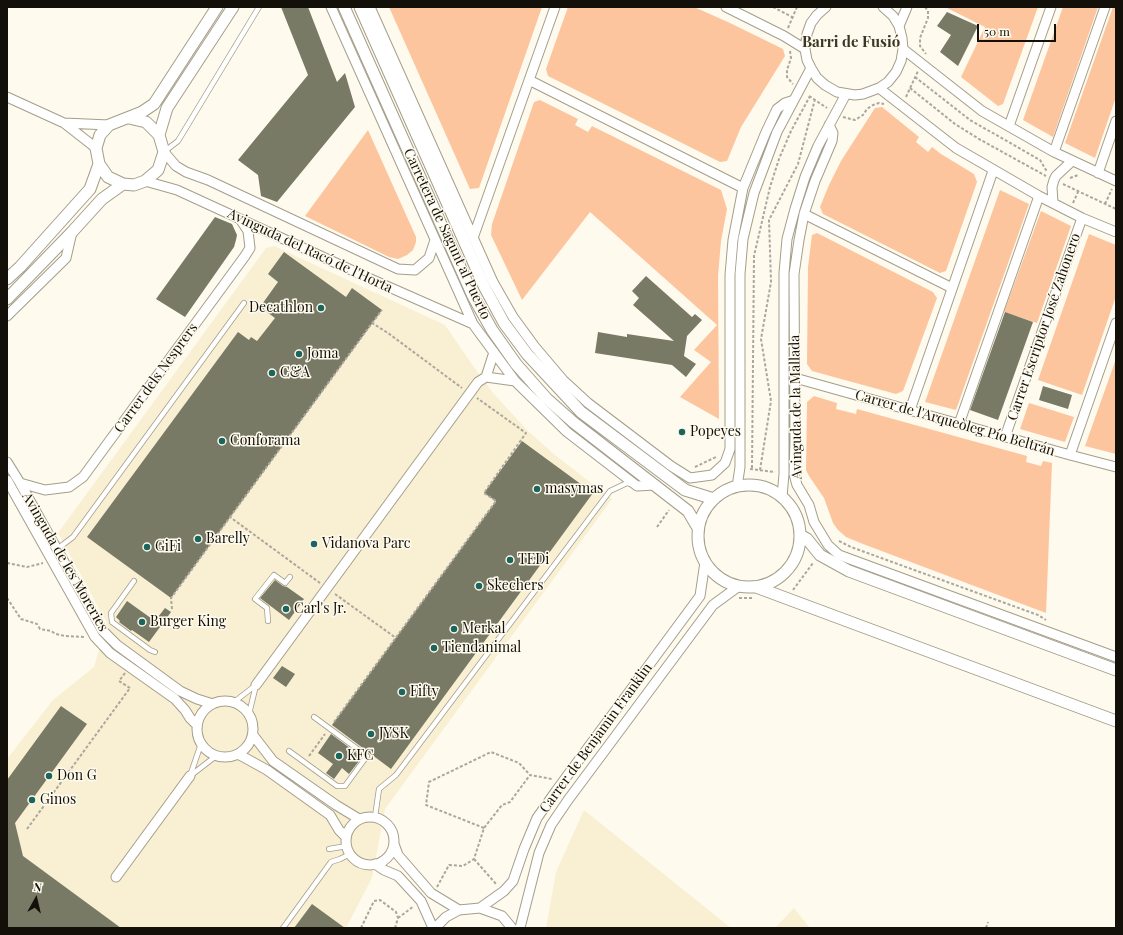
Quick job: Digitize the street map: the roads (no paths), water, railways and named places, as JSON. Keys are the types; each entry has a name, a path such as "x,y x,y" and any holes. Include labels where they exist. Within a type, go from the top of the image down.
{"street":[{"path":"64,123 109,125 142,112 154,104 217,7"},
{"path":"159,134 168,108 233,7"},
{"path":"331,7 473,324 515,381 567,432 637,486 655,485"},
{"name":"Carretera de Sagunt al Puerto","path":"344,7 473,296 492,330 516,364 546,398 573,422 688,511 698,528"},
{"name":"Carretera de Sagunt al Puerto","path":"360,7 484,288 504,322 527,354 582,412 685,490 714,499"},
{"path":"370,7 493,282 513,317 535,347 563,380 588,403 661,459 690,478 712,475 725,463 730,448 730,275 733,240 743,188 766,132 777,110 785,103 794,100"},
{"path":"474,238 554,7"},
{"path":"726,7 784,36 805,49"},
{"path":"826,7 817,14 811,23 807,34 805,49 807,60 817,78 825,86 837,92 846,94 863,94 879,88 888,82 896,72 901,60 903,49 902,38 893,16 883,7"},
{"path":"898,26 907,7"},
{"path":"1009,126 1051,7"},
{"path":"1054,152 1105,7"},
{"path":"903,49 982,111 1054,152 1116,181"},
{"path":"737,487 740,467 740,274 743,239 754,193 777,132 811,68"},
{"path":"529,80 743,188"},
{"path":"879,88 956,148 993,171 1082,218 1116,232"},
{"name":"Avinguda de la Mallada","path":"782,497 784,474 784,273 787,238 805,176 818,146 846,94"},
{"path":"7,97 64,123 96,148"},
{"path":"109,125 100,135 96,148 99,164 108,177 123,184 134,185 145,181 158,170 164,152 159,134 146,122 129,118"},
{"path":"1098,173 1116,121"},
{"name":"Avinguda de la Mallada","path":"829,125 833,133 832,141 815,181 804,214 794,274 794,474 797,486 809,505 814,522 828,545 839,554 1116,657"},
{"name":"Avinguda del Racó de l'Horta","path":"164,152 176,166 186,172 208,180 398,269 416,270 429,258 435,240"},
{"path":"1053,203 1052,186 1055,178 1072,161"},
{"path":"7,279 20,267 90,189 99,164"},
{"path":"910,410 993,171"},
{"name":"Avinguda del Racó de l'Horta","path":"145,181 177,190 473,324"},
{"path":"7,299 102,199 123,184"},
{"path":"959,424 1039,196"},
{"path":"804,214 952,288"},
{"name":"Carrer Escriptor José Zahonero","path":"1005,437 1082,218"},
{"name":"Carrer dels Nesprers","path":"20,483 45,490 69,487 83,477 250,248 248,231 240,219"},
{"path":"1106,228 1116,224"},
{"path":"7,316 66,258 72,232"},
{"path":"1070,455 1116,323"},
{"path":"486,377 494,352"},
{"path":"256,685 478,382 486,377 515,381"},
{"name":"Carrer de l'Arqueòleg Pío Beltrán","path":"795,378 1116,467"},
{"path":"730,427 740,435"},
{"path":"784,450 795,440"},
{"path":"661,459 667,476"},
{"name":"Avinguda de les Moreries","path":"7,462 102,630 116,645 180,691 197,699 213,704"},
{"name":"Avinguda de les Moreries","path":"7,480 95,637 110,653 174,698 197,725"},
{"path":"748,485 773,491 782,497 795,514 800,527 798,551 795,560 787,571 769,584 756,587 730,584 719,578 710,570 705,562 699,546 698,528 704,513 714,499 723,492 748,485"},
{"path":"800,536 807,539 820,555 852,572 1116,670"},
{"name":"Carrer de Benjamin Franklin","path":"480,908 504,891 513,881 524,849 538,818 556,791 700,596 705,562"},
{"path":"852,572 872,567"},
{"name":"Carrer de Benjamin Franklin","path":"520,928 539,853 550,825 713,605 739,586"},
{"path":"756,587 1116,721"},
{"path":"220,702 234,702 245,709 249,714 253,728 253,735 250,743 238,754 227,757 216,756 201,744 197,725 200,716 213,704 220,702"},
{"path":"253,735 273,761 336,805 359,819"},
{"path":"238,754 267,770 330,815 357,861 366,864 375,864 384,860 390,853 394,844"},
{"path":"116,877 190,776"},
{"path":"348,845 349,830 359,819 375,817 383,821 390,827 398,855 431,892 459,910"},
{"path":"375,864 398,876 421,901 434,928 446,917 459,910 480,908 502,916 512,928"}],"lane":[{"path":"164,152 178,141 259,7"},
{"path":"57,549 74,537 244,303"},
{"path":"375,817 379,789 396,775 610,491 627,483 637,486"},
{"path":"268,620 268,608 256,599 274,575 285,583 290,577"},
{"path":"134,581 111,613 112,622 150,650 155,652"},
{"path":"234,702 256,685"},
{"path":"249,714 256,685"},
{"path":"289,751 337,786 345,786 367,756 314,717"},
{"path":"190,776 201,744"},
{"path":"190,776 216,756"},
{"path":"329,849 348,845"},
{"path":"283,928 331,862 340,859 348,845"}],"place":[{"name":"Decathlon","path":"321,308"},
{"name":"Joma","path":"299,354"},
{"name":"C&A","path":"272,373"},
{"name":"Popeyes","path":"682,432"},
{"name":"Conforama","path":"222,441"},
{"name":"masymas","path":"537,489"},
{"name":"Barelly","path":"198,539"},
{"name":"Vidanova Parc","path":"314,544"},
{"name":"GiFi","path":"147,547"},
{"name":"TEDi","path":"510,560"},
{"name":"Skechers","path":"479,586"},
{"name":"Carl's Jr.","path":"286,609"},
{"name":"Burger King","path":"142,622"},
{"name":"Merkal","path":"454,629"},
{"name":"Tiendanimal","path":"434,648"},
{"name":"Fifty","path":"402,692"},
{"name":"JYSK","path":"371,734"},
{"name":"KFC","path":"339,756"},
{"name":"Don G","path":"49,776"},
{"name":"Ginos","path":"32,800"}],"district":[{"name":"Barri de Fusió","path":"851,42"}]}
